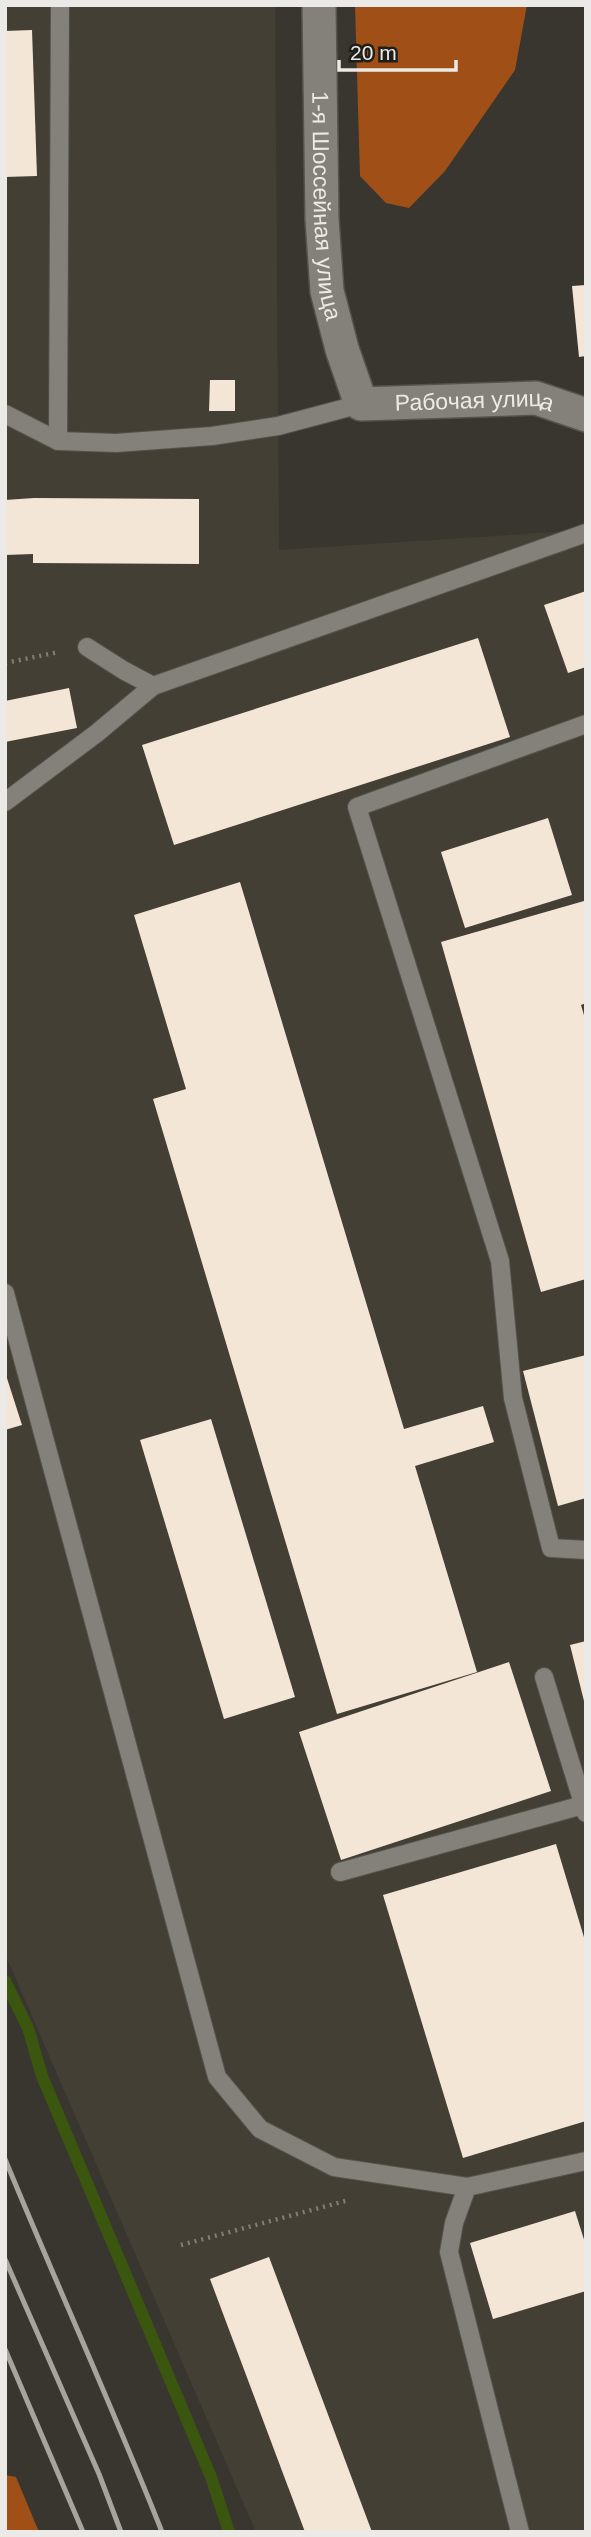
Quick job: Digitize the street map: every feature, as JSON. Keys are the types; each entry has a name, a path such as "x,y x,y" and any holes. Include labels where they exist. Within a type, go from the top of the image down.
{"street":[{"name":"1-я Шоссейная улица","path":"318,5 327,292 342,349 361,404"},
{"name":"Рабочая улица","path":"361,404 536,398 586,415"}],"lane":[{"path":"58,441 60,5"},
{"path":"5,414 58,441 116,443 212,436 278,426 361,404"},
{"path":"5,802 153,687 586,533"},
{"path":"87,647 153,687"},
{"path":"586,724 357,807 500,1261 513,1398 551,1548 586,1550"},
{"path":"5,1293 218,2077 260,2129 334,2167 467,2187 586,2161"},
{"path":"340,1872 585,1809 544,1677"},
{"path":"467,2187 454,2223 449,2252 520,2532"}],"path":[{"path":"5,663 87,647"},
{"path":"181,2245 357,2198"}],"shaded area":[{"path":"5,5 275,5 279,550 586,530 586,2532 256,2532 5,1954"},
{"path":"355,5 527,5 515,70 445,171 409,208 386,203 360,176"},
{"path":"5,2475 16,2477 39,2532 5,2532"}],"building":[{"path":"32,30 37,176 5,177 5,31"},
{"path":"586,285 586,356 579,357 572,286"},
{"path":"210,380 235,380 235,411 209,411"},
{"path":"199,499 199,564 33,563 33,554 5,555 5,500"},
{"path":"586,591 586,667 568,673 544,605"},
{"path":"478,638 510,737 174,845 142,745"},
{"path":"69,688 77,728 5,742 5,701"},
{"path":"548,818 572,895 465,928 441,852"},
{"path":"240,882 404,1429 483,1406 494,1442 415,1466 477,1672 337,1714 153,1099 186,1089 134,915"},
{"path":"584,901 586,1003 581,1005 586,1022 586,1279 541,1292 441,942"},
{"path":"586,1355 586,1498 558,1506 523,1371"},
{"path":"5,1372 22,1425 5,1430"},
{"path":"211,1419 295,1697 224,1719 140,1440"},
{"path":"586,1641 586,1705 585,1705 570,1645"},
{"path":"509,1662 551,1791 341,1860 299,1732"},
{"path":"556,1844 586,1944 586,2121 463,2158 383,1895"},
{"path":"575,2211 586,2246 586,2291 493,2319 470,2243"},
{"path":"269,2257 372,2532 305,2532 210,2279"}],"waterway":[{"path":"5,1981 28,2028 42,2076 211,2477 229,2532"}],"railway":[{"path":"5,2159 162,2532"},
{"path":"5,2259 99,2474 121,2532"},
{"path":"5,2349 83,2532"}]}
